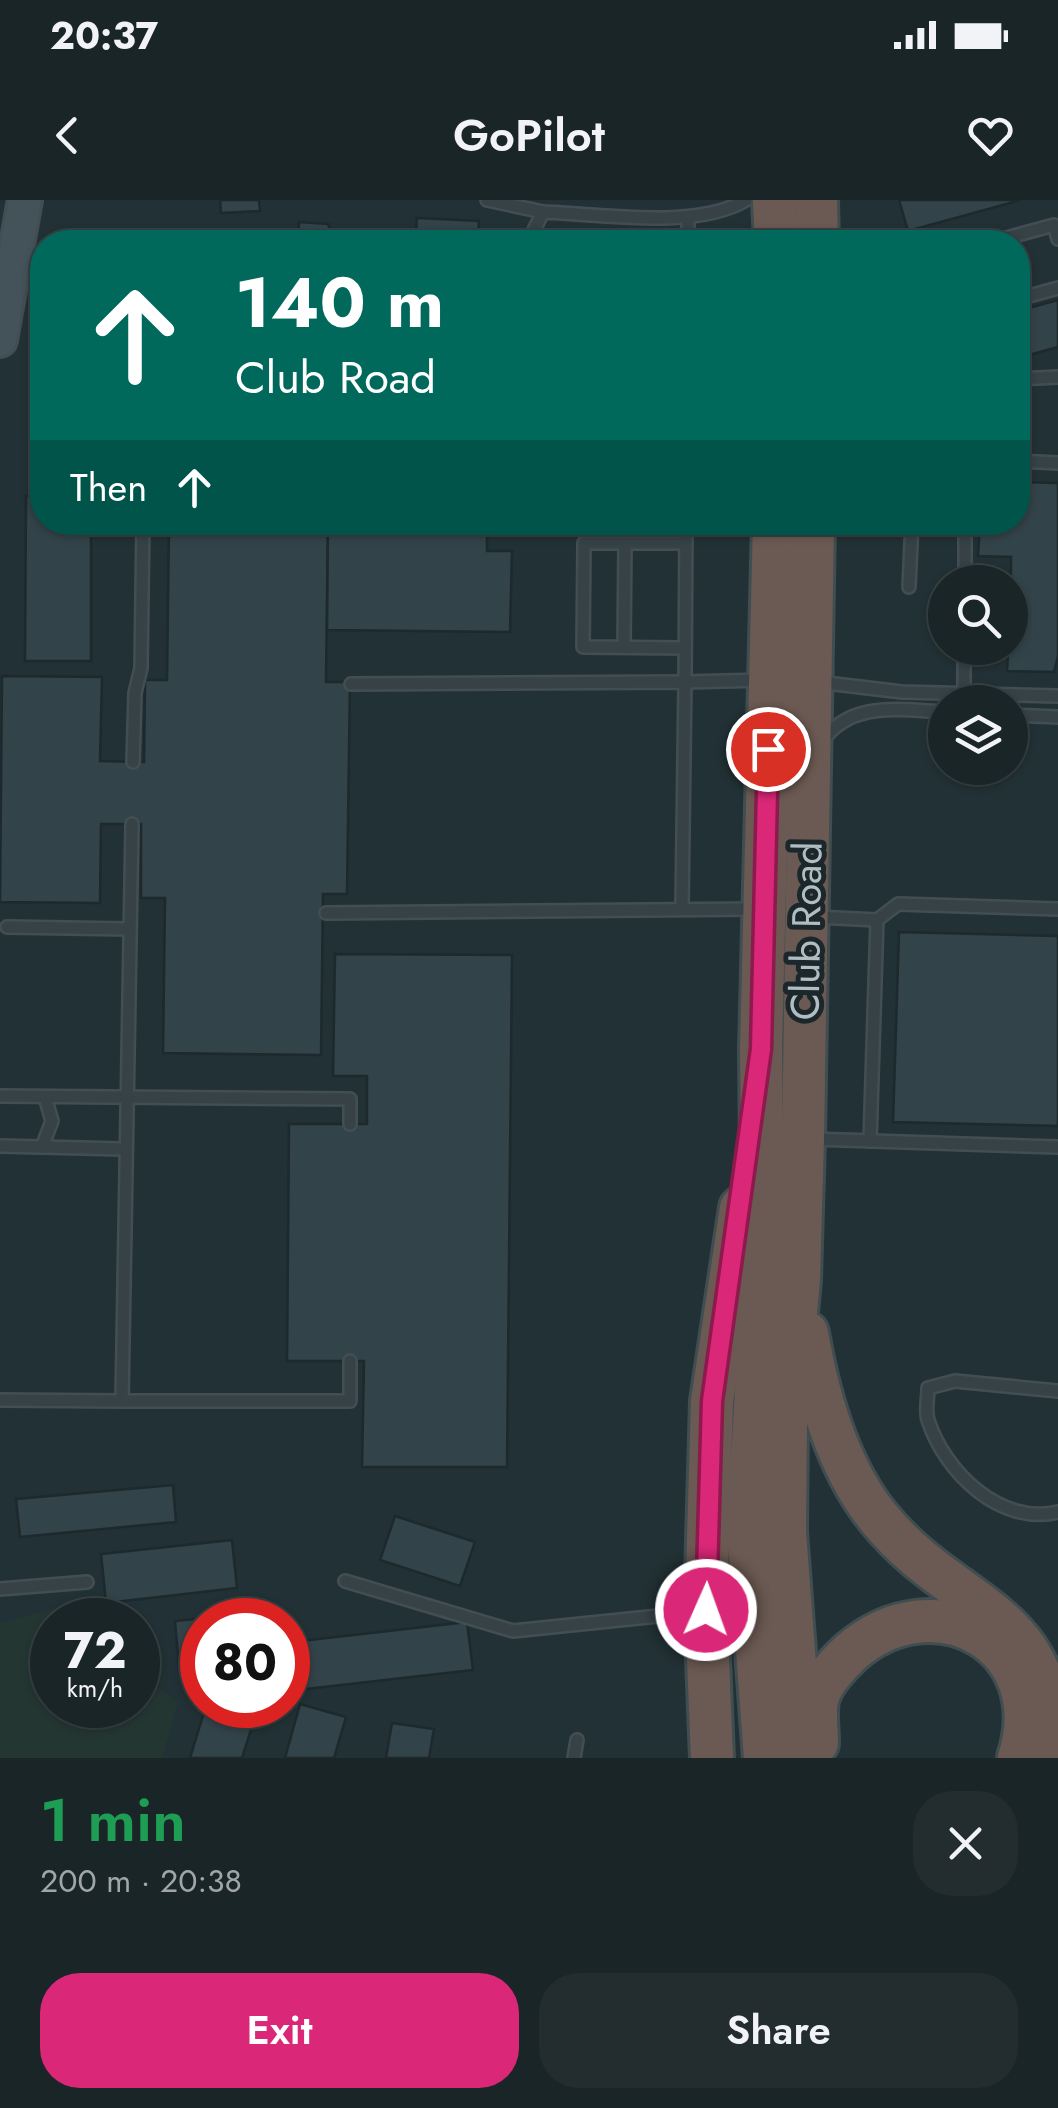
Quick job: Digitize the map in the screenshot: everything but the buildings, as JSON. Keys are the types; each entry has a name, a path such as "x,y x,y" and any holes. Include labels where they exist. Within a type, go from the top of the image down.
{"highway":[{"path":"774,200 775,230"},
{"path":"816,200 817,230"},
{"name":"Club Road","path":"775,535 789,681 808,764 803,1138 781,1275"},
{"name":"Club Road","path":"781,1275 761,1049 765,910 789,681 811,535"},
{"path":"712,1758 706,1610 712,1401 761,1049"},
{"path":"765,1758 748,1529 781,1275"},
{"path":"781,1275 785,1532 802,1758"},
{"path":"781,1275 848,1469 877,1516 914,1556 955,1588 1006,1618 1040,1656 1051,1682 1058,1720 1052,1758"},
{"path":"816,1758 818,1696 839,1663 871,1634 909,1621 949,1622 978,1633 1006,1653 1020,1676 1029,1710 1019,1758"}],"main road":[{"path":"0,340 25,200"}],"lane":[{"path":"487,200 543,212 688,217 719,212 746,200"},
{"path":"534,230 543,212"},
{"path":"688,217 688,230"},
{"path":"1030,232 1054,226 1058,238"},
{"path":"1030,296 1058,288"},
{"path":"1030,379 1058,378"},
{"path":"1030,462 1058,463"},
{"path":"134,762 135,694 141,668 143,535"},
{"path":"682,908 686,535"},
{"path":"908,587 911,535"},
{"path":"965,535 965,565"},
{"path":"684,648 583,647 584,543 686,543"},
{"path":"624,647 625,543"},
{"path":"351,684 789,681 928,691"},
{"path":"1028,695 1058,696"},
{"path":"808,764 838,724 865,710 928,712"},
{"path":"1028,716 1058,717"},
{"path":"122,1401 124,1098 132,824"},
{"path":"806,916 878,920 898,904 1058,910"},
{"path":"326,913 765,910"},
{"path":"870,1141 878,920"},
{"path":"7,927 129,929"},
{"path":"0,1096 350,1098 350,1124"},
{"path":"42,1147 52,1121 45,1097"},
{"path":"803,1138 1058,1147"},
{"path":"0,1146 124,1148"},
{"path":"0,1400 350,1401 350,1361"},
{"path":"1058,1391 956,1381 928,1388 927,1417 945,1452 974,1490 1006,1510 1037,1518 1058,1512"},
{"path":"345,1581 513,1631 706,1610"},
{"path":"0,1588 87,1582"},
{"path":"574,1758 577,1740"}],"green space":[{"path":"30,1615 30,1728 160,1728 160,1689 178,1703 162,1758 0,1758 0,1624"}],"route":[{"path":"706,1610 712,1401 761,1049 768,749"}]}
